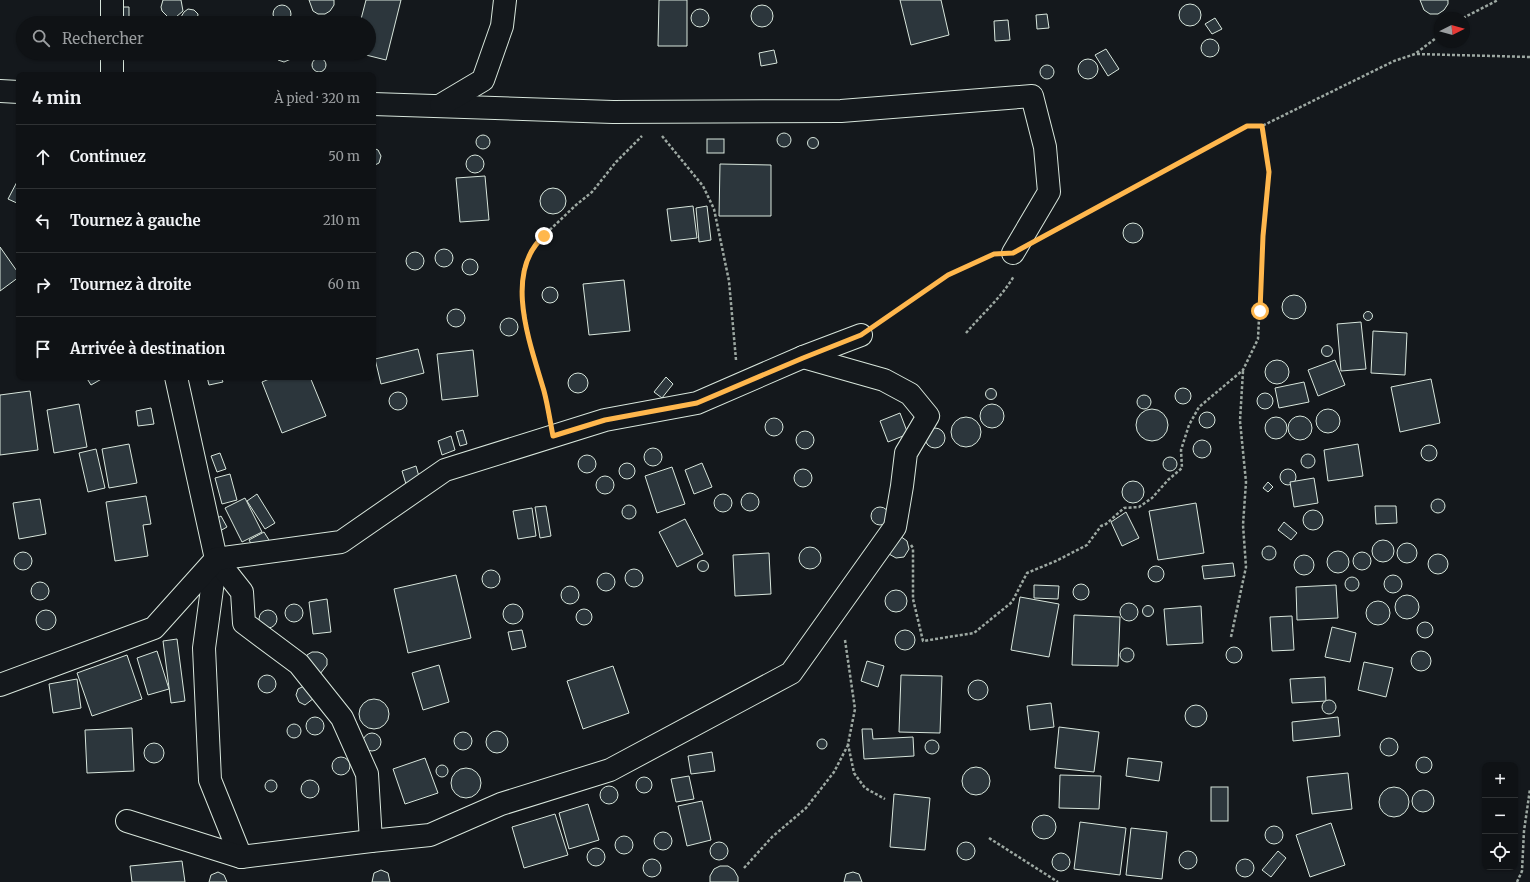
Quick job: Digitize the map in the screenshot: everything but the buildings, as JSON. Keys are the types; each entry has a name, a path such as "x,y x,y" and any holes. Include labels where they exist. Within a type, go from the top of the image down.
{"street":[{"path":"112,0 112,16"},
{"path":"441,105 483,80 502,26 505,0"},
{"path":"112,60 112,72"},
{"path":"0,91 16,92"},
{"path":"376,104 441,105 648,119 841,111 1032,96 1045,147 1049,192 1014,264"},
{"path":"0,685 154,628 216,559 341,542 445,470 605,420 697,403 861,335"},
{"path":"128,821 241,857 371,841 430,836 501,804 610,770 791,673 895,527 906,453 928,416 910,394 884,380 803,358"},
{"path":"177,380 216,559 204,648 210,780 241,857"},
{"path":"216,559 242,592 244,623 299,664 342,718 367,774 371,841"}],"path":[{"path":"1470,14 1498,0"},
{"path":"1053,231 1247,126 1262,126 1394,61 1415,54 1434,40"},
{"path":"1415,54 1530,57"},
{"path":"553,436 545,393 530,342 523,306 524,267 536,243 592,192 648,119 668,141 703,186 714,209 729,281 740,385"},
{"path":"1231,637 1246,568 1243,524 1246,482 1240,421 1243,370 1258,339 1263,236 1269,172 1262,126"},
{"path":"861,335 948,275 994,254 1014,264 1004,292 981,315 966,333"},
{"path":"895,527 914,548 913,599 923,641 974,633 1012,602 1027,573 1056,561 1087,545 1101,526 1106,524 1124,508 1139,507 1152,498 1168,480 1182,468 1181,450 1189,425 1199,407 1243,370"},
{"path":"744,868 772,837 806,808 834,772 848,744 855,709 847,651 838,607"},
{"path":"848,744 854,773 865,788 885,799"},
{"path":"1517,882 1522,871 1524,830 1530,789"},
{"path":"989,838 1058,882"}],"route":[{"path":"544,236 536,243 524,267 522,299 530,342 545,393 553,436 605,420 697,403 861,335 948,275 994,254 1013,253 1247,126 1262,126 1269,172 1263,236 1260,311"}]}
